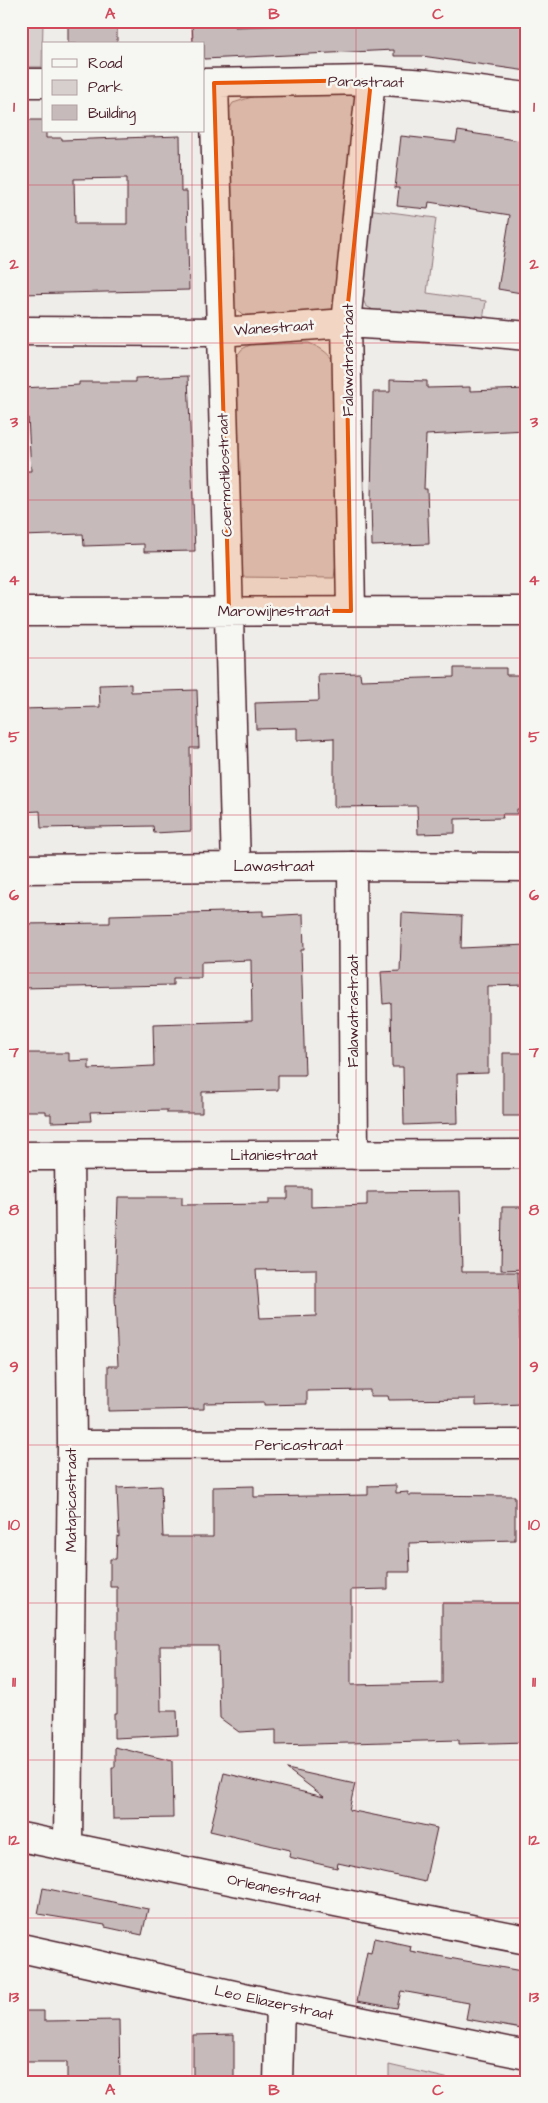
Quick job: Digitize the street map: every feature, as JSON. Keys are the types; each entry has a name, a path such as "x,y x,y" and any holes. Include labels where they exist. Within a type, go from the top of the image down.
{"street":[{"name":"Parastraat","path":"209,83 371,80 426,84 527,97"},
{"name":"Falawatrastraat","path":"351,611 346,323 371,80"},
{"path":"21,83 42,83"},
{"name":"Coermotibostraat","path":"209,83 220,332 236,866"},
{"name":"Wanestraat","path":"21,331 220,332 346,323 527,336"},
{"name":"Marowijnestraat","path":"21,612 229,610 527,611"},
{"name":"Lawastraat","path":"21,869 236,866 527,867"},
{"name":"Falawatrastraat","path":"352,866 354,1155"},
{"name":"Litaniestraat","path":"21,1156 527,1154"},
{"name":"Matapicastraat","path":"68,1845 72,1446 69,1156"},
{"name":"Pericastraat","path":"72,1446 527,1444"},
{"name":"Orleanestraat","path":"21,1837 68,1845 384,1912 527,1940"},
{"name":"Leo Eliazerstraat","path":"21,1948 280,2005 527,2055"},
{"path":"278,2082 280,2005"}],"highlighted area":[{"path":"371,80 346,323 351,611 229,610 214,83"}],"green space":[{"path":"21,21 43,21 42,67 21,67"},
{"path":"348,93 354,96 360,109 335,306 330,312 246,317 230,304 226,114 233,103 255,96"},
{"path":"367,209 436,218 427,293 486,301 483,320 379,313 366,306 361,296"},
{"path":"309,343 323,350 334,362 337,555 334,578 235,577 230,365 242,349 250,345"},
{"path":"389,2065 454,2080 454,2082 389,2082"}],"building":[{"path":"68,21 117,21 117,42 68,42"},
{"path":"192,21 235,21 235,27 394,22 395,24 527,25 527,71 422,56 394,56 394,50 205,59 205,42 193,42"},
{"path":"21,120 42,120 42,132 46,132 46,138 62,138 62,140 180,136 181,191 187,191 189,290 22,294","holes":["127,178 127,224 75,224 74,179"]},
{"path":"458,131 527,142 527,294 498,289 510,215 429,202 428,209 397,206 399,188 395,188 401,136 456,142"},
{"path":"188,376 195,551 144,552 144,544 84,546 83,534 21,536 21,471 31,471 28,417 24,417 22,388 79,385 79,382 135,382 135,378"},
{"path":"390,380 427,381 427,388 470,387 470,391 527,389 527,430 426,435 424,489 427,489 429,544 372,546 373,392 390,392"},
{"path":"454,668 506,668 506,675 527,675 527,809 517,809 517,814 502,814 503,818 455,819 455,833 418,834 417,806 334,807 334,738 297,740 297,728 256,729 255,703 319,701 318,674 360,673 361,680 454,677"},
{"path":"131,684 131,692 197,690 199,748 190,748 191,831 154,833 153,826 41,828 40,811 21,812 21,709 100,707 99,685"},
{"path":"263,911 263,916 303,914 304,950 301,950 305,1075 278,1075 278,1090 202,1092 202,1113 167,1113 167,1110 90,1112 91,1121 51,1122 51,1114 46,1114 46,1111 21,1111 21,1053 69,1053 69,1061 89,1060 89,1069 154,1066 153,1024 252,1021 251,960 201,962 201,978 173,978 173,985 21,988 21,924 110,923 110,915"},
{"path":"402,913 462,916 461,948 527,945 527,985 488,986 488,1073 457,1074 458,1123 404,1125 403,1067 392,1067 391,1003 383,1004 381,972 400,971"},
{"path":"503,1053 527,1053 527,1116 503,1116"},
{"path":"288,1188 311,1188 311,1207 367,1205 367,1192 460,1191 462,1272 518,1272 522,1404 476,1406 476,1399 389,1400 388,1396 370,1396 370,1390 307,1391 307,1404 264,1405 264,1402 204,1403 204,1409 108,1411 108,1366 118,1366 115,1297 118,1197 182,1197 182,1205 269,1204 269,1199 288,1199","holes":["316,1269 316,1316 260,1318 256,1270"]},
{"path":"502,1207 527,1207 527,1269 501,1270"},
{"path":"396,1485 396,1493 408,1492 408,1495 515,1496 515,1540 409,1543 410,1572 388,1572 388,1589 351,1590 351,1685 442,1683 442,1603 527,1603 527,1742 459,1744 459,1740 276,1745 276,1730 239,1732 220,1718 218,1646 160,1646 161,1711 177,1711 178,1735 114,1738 114,1713 117,1713 117,1587 110,1587 110,1559 116,1559 117,1536 119,1537 117,1488 161,1486 163,1537 213,1537 213,1487 254,1486 254,1497 368,1495 368,1486"},
{"path":"115,1747 172,1761 173,1818 113,1819 112,1767 115,1767"},
{"path":"287,1769 355,1784 349,1810 437,1828 425,1882 338,1863 337,1868 289,1857 290,1850 210,1831 224,1773 324,1797"},
{"path":"43,1888 148,1909 142,1935 105,1927 105,1925 38,1914"},
{"path":"374,1938 411,1946 410,1951 527,1972 527,2030 466,2019 469,2003 401,1991 397,2008 357,2001 367,1952 371,1953"},
{"path":"21,2011 44,2011 44,2021 119,2020 120,2082 67,2082 67,2062 21,2062"},
{"path":"234,2034 234,2082 193,2082 193,2035"}]}
